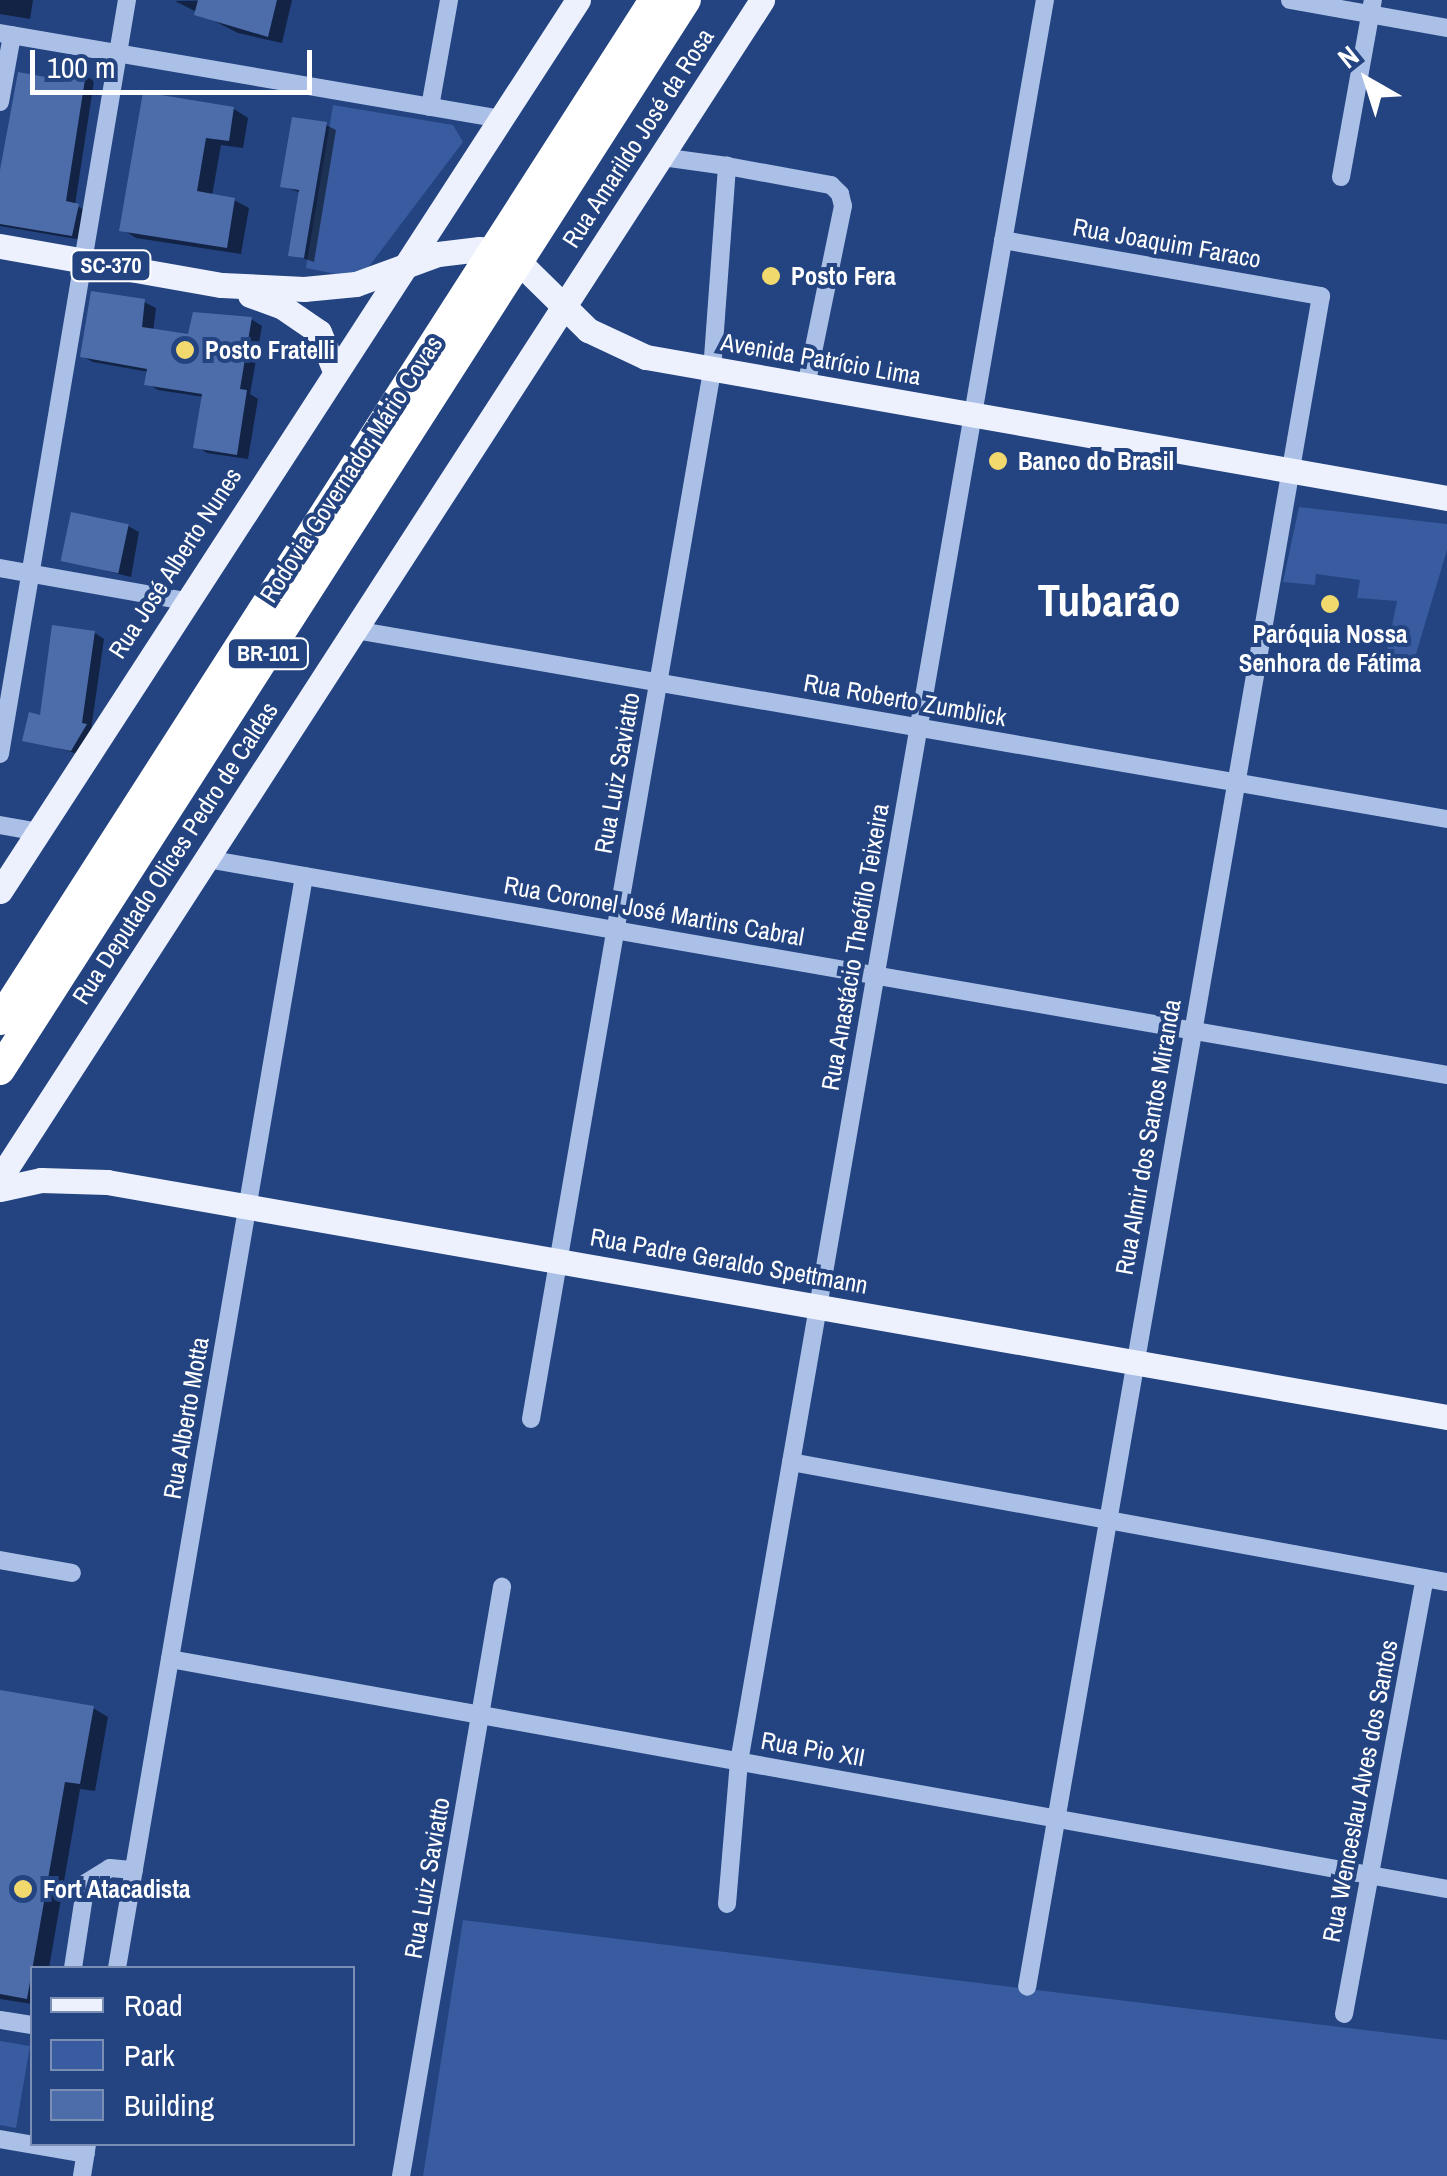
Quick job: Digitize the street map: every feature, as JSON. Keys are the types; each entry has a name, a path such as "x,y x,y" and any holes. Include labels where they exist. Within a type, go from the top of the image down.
{"highway":[{"name":"Rodovia Governador Mário Covas","path":"0,1070 523,230 654,0"},
{"name":"Rodovia Governador Mário Covas","path":"0,1020 523,230 686,0"}],"main road":[{"name":"Rua José Alberto Nunes","path":"0,891 578,0"},
{"name":"Rua Amarildo José da Rosa","path":"564,309 762,0"},
{"name":"Avenida Patrício Lima","path":"0,246 222,285 331,288 402,269 438,254 480,249 526,269 588,330 630,352 712,371 1447,498"},
{"path":"584,278 592,313 630,352"},
{"name":"Avenida Patrício Lima","path":"222,285 299,316 319,332 335,371"},
{"name":"Rua Deputado Olices Pedro de Caldas","path":"0,1178 564,309"},
{"name":"Rua Padre Geraldo Spettmann","path":"0,1189 74,1178 1447,1417"}],"street":[{"path":"0,754 127,0"},
{"path":"430,106 449,0"},
{"name":"Rua Anastácio Theófilo Teixeira","path":"727,1904 739,1762 1045,0"},
{"path":"1290,0 1372,7 1447,28"},
{"path":"1341,177 1372,7"},
{"path":"0,102 6,34 501,118"},
{"path":"662,157 831,186 840,194 843,206 806,386"},
{"name":"Rua Luiz Saviatto","path":"531,1419 712,371 727,166"},
{"name":"Rua Joaquim Faraco","path":"1004,240 1321,296"},
{"name":"Rua Almir dos Santos Miranda","path":"1027,1987 1321,296"},
{"path":"0,568 186,601"},
{"name":"Rua Roberto Zumblick","path":"355,630 1447,819"},
{"path":"0,826 38,832"},
{"name":"Rua Coronel José Martins Cabral","path":"208,859 1447,1076"},
{"name":"Rua Alberto Motta","path":"118,1966 304,876"},
{"path":"791,1462 1447,1582"},
{"path":"0,1560 72,1573"},
{"name":"Rua Wenceslau Alves dos Santos","path":"1344,2014 1426,1578"},
{"name":"Rua Luiz Saviatto","path":"400,2176 502,1588"},
{"name":"Rua Pio XII","path":"170,1660 1447,1889"},
{"path":"73,1966 86,1883 110,1868 134,1870"},
{"path":"0,2020 30,2025"},
{"path":"0,2139 30,2142"},
{"path":"61,2146 87,2149 82,2176"}],"green space":[{"path":"333,105 453,125 463,142 364,273 346,276 306,268"},
{"path":"1299,507 1447,524 1447,550 1410,674 1383,670 1397,601 1357,598 1360,580 1316,574 1315,585 1283,582"},
{"path":"463,1920 1447,2040 1447,2176 423,2176"},
{"path":"0,2041 30,2046 16,2128 0,2125"}],"building":[{"path":"198,0 277,0 268,37 194,15"},
{"path":"70,70 86,73 66,201 79,204 72,236 0,224 0,170 18,72 68,81"},
{"path":"143,92 234,107 229,141 206,138 197,191 235,198 227,248 119,231"},
{"path":"292,117 327,122 304,258 288,256 299,190 280,187"},
{"path":"91,291 145,299 142,327 188,334 193,312 252,317 240,389 247,390 237,455 193,448 202,394 144,385 147,369 80,357"},
{"path":"71,512 129,524 118,573 61,561"},
{"path":"52,625 95,631 82,723 87,724 71,751 22,741 29,712 40,715"},
{"name":"Fort Atacadista","path":"0,1690 94,1706 80,1784 65,1782 27,1999 0,1994"}],"place":[{"name":"Posto Fera","path":"771,276"},
{"name":"Posto Fratelli","path":"185,350"},
{"name":"Banco do Brasil","path":"998,461"},
{"name":"Paróquia Nossa Senhora de Fátima","path":"1330,604"},
{"name":"Fort Atacadista","path":"23,1889"}],"district":[{"name":"Tubarão","path":"1109,600"}]}
